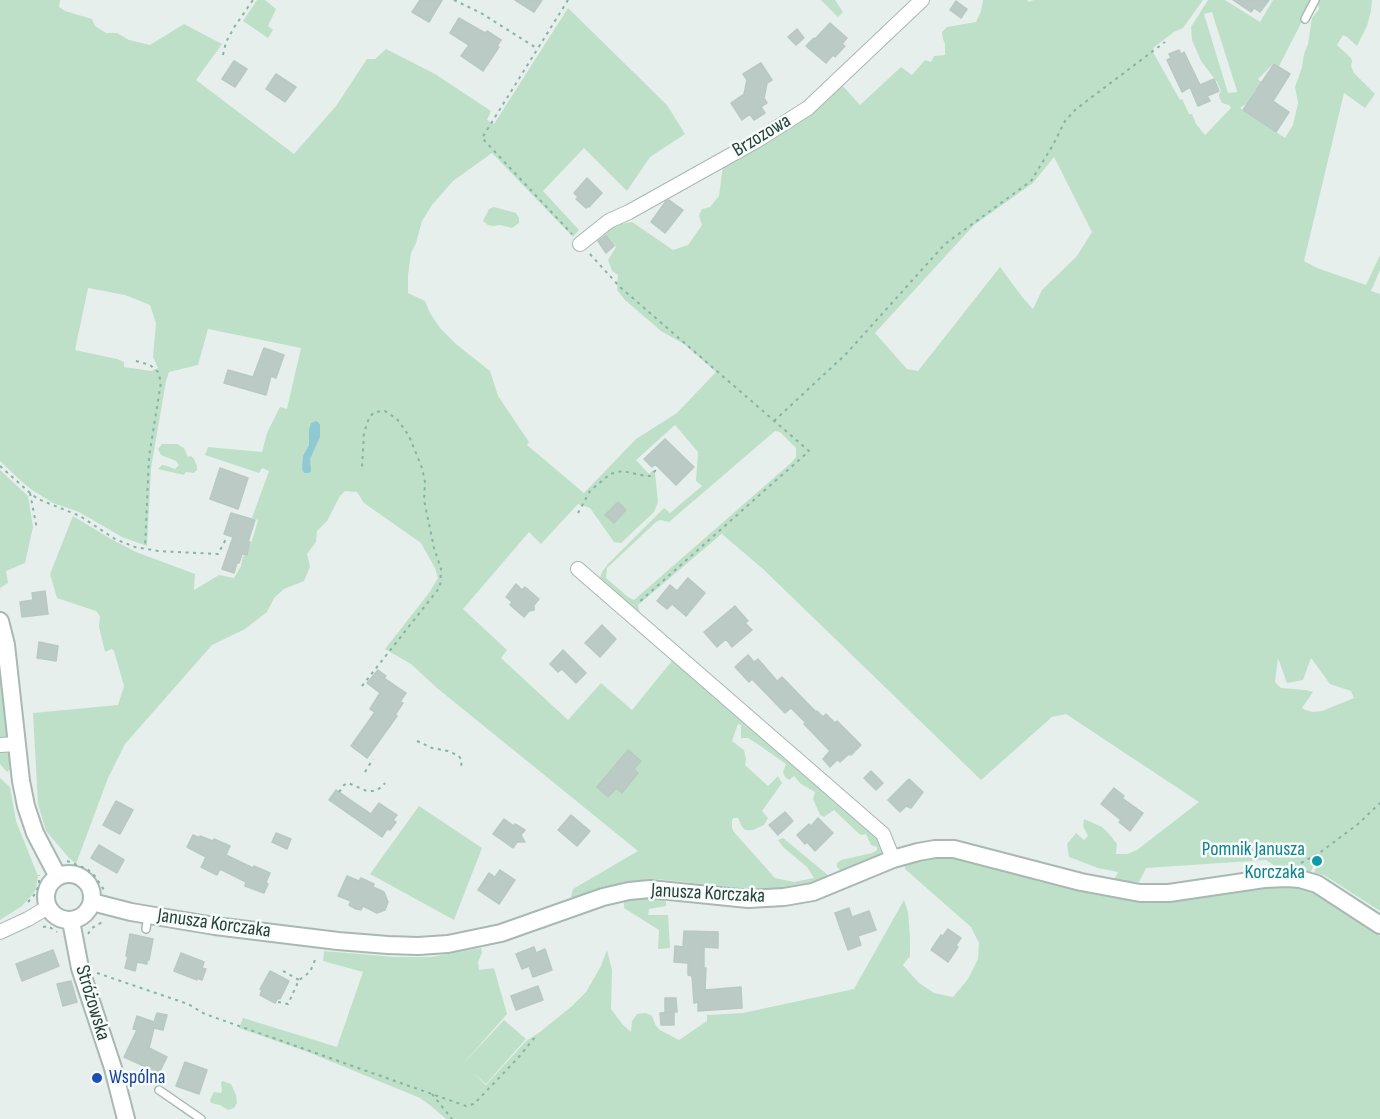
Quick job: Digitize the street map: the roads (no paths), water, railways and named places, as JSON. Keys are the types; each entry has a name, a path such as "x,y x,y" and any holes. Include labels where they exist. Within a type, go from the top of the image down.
{"street":[{"name":"Brzozowa","path":"580,244 609,221 630,212 756,141 808,108 922,0"},
{"path":"578,569 883,834 893,860"},
{"path":"0,621 6,645 26,806 35,833 58,877"},
{"path":"0,745 17,744"},
{"name":"Janusza Korczaka","path":"92,902 131,912 147,922 215,926 338,941 418,946 448,944 501,933 603,897 629,891 650,890 748,898 784,897 813,892 918,852 954,849 1081,882 1140,893 1179,891 1264,879 1299,879 1317,884 1380,925"},
{"path":"68,874 78,875 87,882 92,891 92,902 85,915 71,921 57,918 48,907 46,896 49,885 58,877 68,874"},
{"path":"0,932 48,907"},
{"name":"Stróżowska","path":"71,921 80,968 113,1068 126,1119"}],"lane":[{"path":"1305,19 1315,0"},
{"path":"159,1090 201,1119"}],"water":[{"path":"316,421 320,425 320,437 310,459 311,471 304,473 303,456 309,445 309,430 311,423"}],"place":[{"name":"Pomnik Janusza Korczaka","path":"1317,861"},
{"name":"Wspólna","path":"97,1078"}]}
